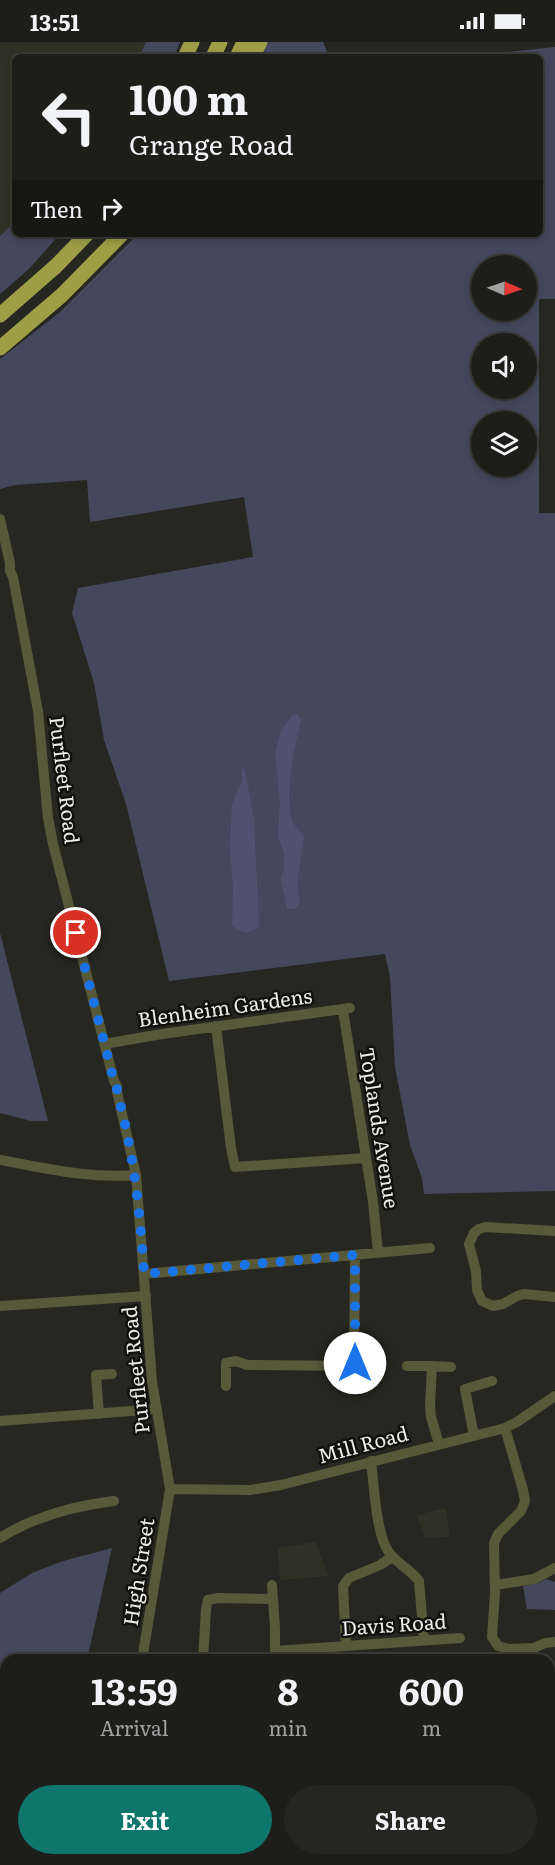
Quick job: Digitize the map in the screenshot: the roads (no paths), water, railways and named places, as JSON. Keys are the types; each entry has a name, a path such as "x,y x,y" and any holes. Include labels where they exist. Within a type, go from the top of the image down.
{"highway":[{"path":"56,266 64,247 73,237"},
{"path":"0,315 56,266 84,237"},
{"path":"0,348 62,295 119,237"}],"street":[{"name":"Purfleet Road","path":"0,519 8,550 10,571 38,711 48,818 53,844 104,1044"},
{"name":"Blenheim Gardens","path":"104,1044 346,1009"},
{"name":"Toplands Avenue","path":"346,1009 378,1252"},
{"path":"216,1026 235,1167 366,1158"},
{"path":"0,1160 80,1175 103,1177 136,1175 117,1086 104,1044"},
{"name":"Purfleet Road","path":"136,1175 152,1381 170,1489"},
{"path":"555,1231 486,1227 474,1233 469,1244 479,1296 486,1304 498,1306 524,1294 555,1297"},
{"path":"144,1274 430,1248"},
{"path":"226,1386 226,1363 236,1361 247,1365 354,1366 355,1255"},
{"path":"0,1306 146,1296"},
{"path":"407,1366 452,1367"},
{"path":"432,1366 430,1406 439,1444"},
{"path":"99,1414 96,1375 112,1374"},
{"path":"474,1436 465,1389 492,1381"},
{"name":"Mill Road","path":"170,1489 264,1489 505,1428 555,1396"},
{"path":"0,1421 157,1409"},
{"path":"505,1428 524,1490 525,1501 521,1511 498,1534 494,1543 495,1585 491,1631 494,1642 503,1648 534,1648 555,1642"},
{"path":"371,1461 382,1538 392,1557 419,1581 424,1640"},
{"name":"High Street","path":"143,1654 170,1489"},
{"path":"0,1538 37,1519 65,1509 114,1501"},
{"path":"346,1646 343,1586 349,1578 380,1565 392,1557"},
{"path":"495,1585 534,1579 555,1568"},
{"path":"272,1585 275,1654"},
{"path":"203,1654 208,1600 218,1598 273,1599"},
{"name":"Davis Road","path":"287,1654 331,1647 460,1638"}]}
